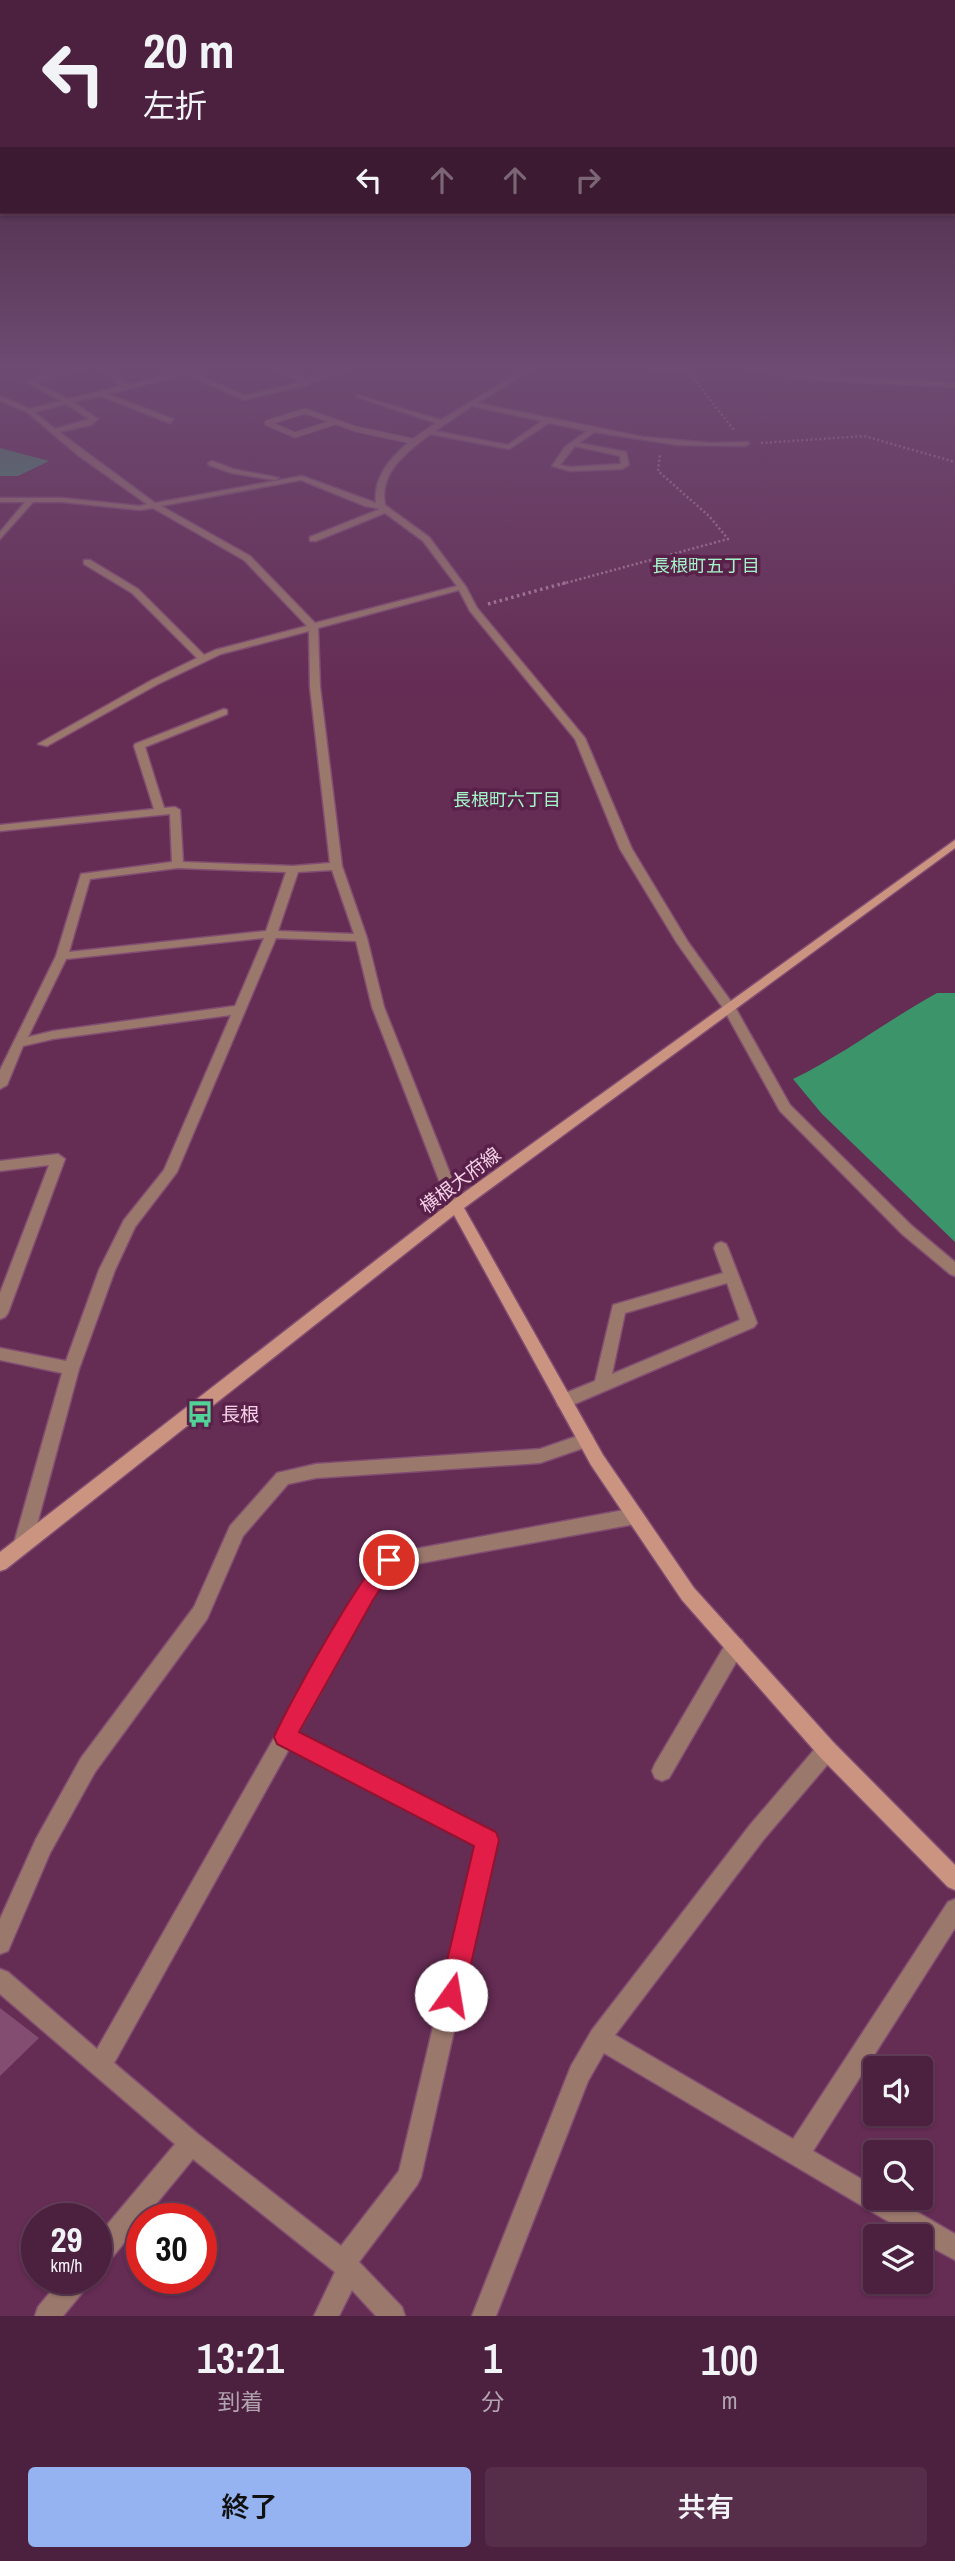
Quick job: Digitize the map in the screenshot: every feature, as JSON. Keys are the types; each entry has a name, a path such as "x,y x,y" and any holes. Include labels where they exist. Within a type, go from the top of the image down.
{"main road":[{"name":"横根大府線","path":"0,1563 456,1206 955,843"},
{"path":"456,1206 586,1440 688,1594 827,1750 955,1880"}],"street":[{"path":"114,476 153,505 247,558 313,627 315,687 336,866 362,938 378,1007 456,1206"},
{"path":"262,476 286,480"},
{"path":"383,508 379,493 384,476"},
{"path":"0,500 87,502 130,509 302,478 383,508 426,539 462,587 473,609 580,738 626,849 683,943 729,1007 785,1108 907,1230 955,1270"},
{"path":"0,537 31,500"},
{"path":"313,539 383,508"},
{"path":"87,562 135,592 203,659"},
{"path":"43,744 155,682 218,652 462,587"},
{"path":"160,812 139,746 224,712"},
{"path":"0,828 175,810 178,865"},
{"path":"0,1085 62,956 85,876 178,865 293,869 336,866"},
{"path":"23,1544 71,1368 107,1270 129,1224 170,1172 199,1108 237,1010 272,934 293,869"},
{"path":"62,956 272,934 362,938"},
{"path":"18,1043 53,1035 237,1010"},
{"path":"0,1166 58,1159 0,1313"},
{"path":"564,1401 749,1323 721,1248"},
{"path":"602,1385 618,1309 731,1276"},
{"path":"0,1354 71,1368"},
{"path":"0,1943 43,1846 88,1765 201,1613 236,1531 283,1478 316,1471 540,1456 586,1440"},
{"path":"100,2066 366,1593 389,1560 635,1516"},
{"path":"662,1771 735,1646"},
{"path":"285,1737 487,1840 409,2177 346,2266 326,2316"},
{"path":"484,2316 579,2074 600,2038 757,1832 827,1750"},
{"path":"797,2154 955,1909"},
{"path":"0,1980 191,2143 346,2266 393,2316"},
{"path":"600,2038 955,2248"},
{"path":"112,2238 191,2143"},
{"path":"47,2316 65,2294"}],"path":[{"path":"473,609 728,539 709,516 664,476"}],"shaded area":[{"path":"937,993 955,993 955,1242 822,1114 793,1079"},
{"path":"0,2008 39,2038 0,2076"}],"place":[{"name":"長根","path":"200,1414"}],"district":[{"name":"長根町五丁目","path":"706,565"},
{"name":"長根町六丁目","path":"507,799"}],"route":[{"path":"389,1560 366,1593 285,1737 487,1840 451,1995"}]}
